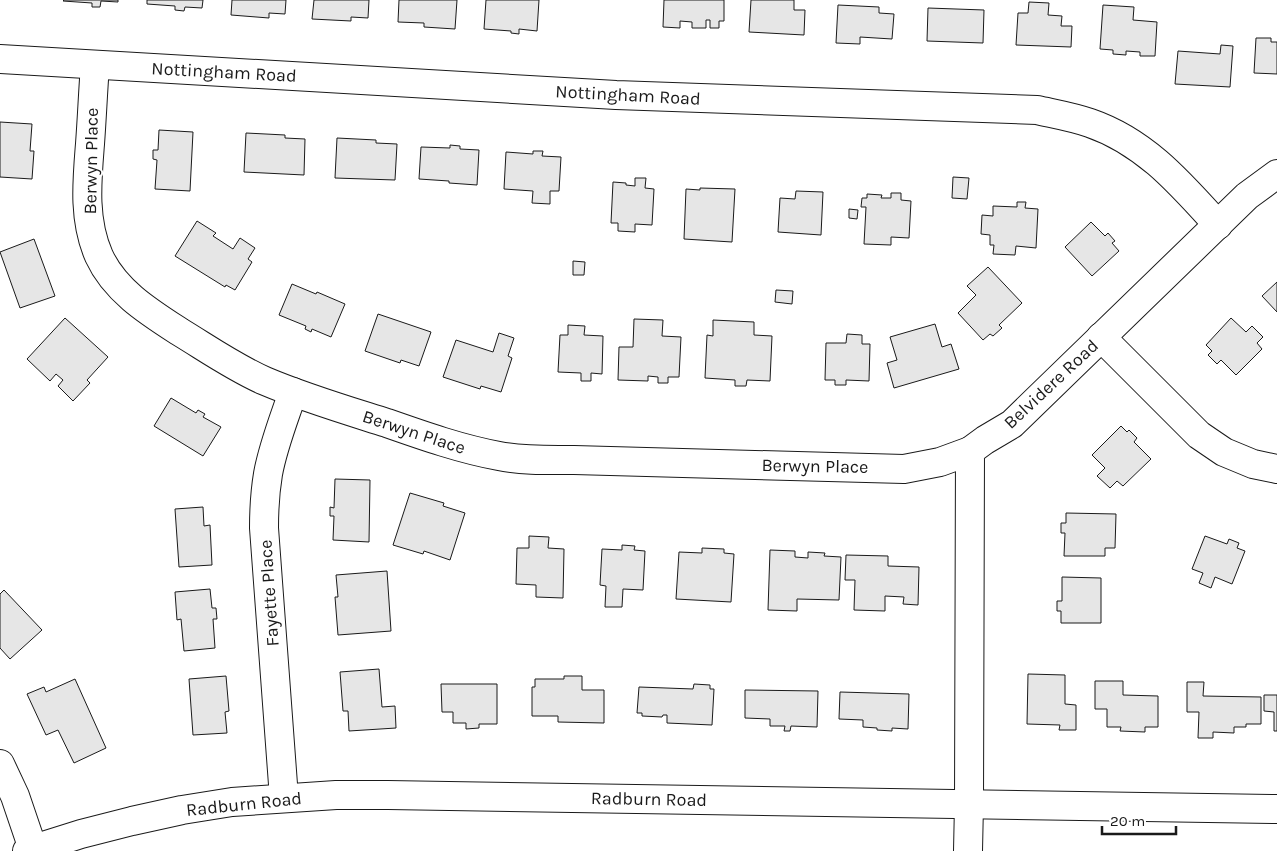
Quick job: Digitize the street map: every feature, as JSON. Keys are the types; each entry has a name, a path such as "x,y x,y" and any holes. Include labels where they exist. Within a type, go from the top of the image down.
{"street":[{"name":"Nottingham Road","path":"0,59 616,95 1038,110 1090,123 1127,140 1154,159 1177,180 1218,224"},
{"name":"Berwyn Place","path":"95,65 87,206 90,230 99,256 114,280 133,300 156,317 235,366 264,381 463,449 502,457 531,460 904,469 940,462 970,451"},
{"name":"Belvidere Road","path":"970,451 1012,424 1247,196 1277,174"},
{"path":"1101,338 1199,435 1224,452 1253,464 1277,469"},
{"name":"Fayette Place","path":"284,798 264,528 264,499 274,447 293,392"},
{"path":"968,851 970,451"},
{"path":"0,764 15,796 30,850"},
{"name":"Radburn Road","path":"30,850 80,834 182,810 232,802 336,796 388,795 1277,809"}],"building":[{"path":"64,0 118,0 118,2 101,1 100,7 92,7 92,3"},
{"path":"147,0 203,0 202,8 185,7 184,11 175,10 175,6 147,4"},
{"path":"232,0 286,0 285,14 269,13 269,18 231,15"},
{"path":"314,0 369,0 368,18 351,17 351,21 312,19"},
{"path":"399,0 457,0 455,29 424,27 424,23 398,22"},
{"path":"486,0 539,0 537,31 519,29 519,34 511,33 511,31 484,29"},
{"path":"664,0 724,0 724,21 719,21 719,28 710,28 710,20 706,20 706,28 692,28 692,22 680,21 680,28 663,27"},
{"path":"751,0 794,0 794,10 805,10 804,35 749,32"},
{"path":"1029,2 1049,3 1048,15 1062,16 1061,26 1072,26 1071,47 1016,45 1018,13 1028,13"},
{"path":"838,5 879,7 879,13 894,14 892,39 860,37 860,44 836,43"},
{"path":"1103,5 1134,7 1133,20 1157,22 1155,56 1140,56 1140,52 1126,51 1126,55 1113,54 1113,50 1100,49"},
{"path":"928,8 984,10 983,43 927,41"},
{"path":"1256,38 1271,38 1271,42 1277,42 1277,74 1254,73"},
{"path":"1221,45 1233,46 1230,87 1175,84 1178,51 1220,54"},
{"path":"0,122 32,124 30,151 34,151 32,179 0,177"},
{"path":"159,130 193,132 190,191 155,189 157,160 153,159 153,150 158,150"},
{"path":"246,133 285,135 285,138 305,139 304,175 244,172"},
{"path":"337,138 376,140 376,143 397,144 395,180 335,178"},
{"path":"450,145 460,146 460,149 479,150 477,185 419,179 421,147 450,148"},
{"path":"533,151 543,151 542,156 561,157 559,191 550,191 550,204 532,203 533,191 504,189 506,152 533,154"},
{"path":"953,177 969,178 967,199 952,198"},
{"path":"635,178 646,178 645,188 654,189 652,225 635,224 635,232 618,231 618,223 611,223 613,182 635,186"},
{"path":"700,188 735,189 732,242 684,239 686,189 700,190"},
{"path":"796,191 823,192 821,235 778,232 780,198 795,199"},
{"path":"891,193 901,193 901,200 911,201 909,238 891,237 891,245 864,244 866,207 861,207 862,198 867,198 867,194 882,195 881,198 891,198"},
{"path":"1017,202 1026,202 1025,208 1038,209 1036,248 1016,246 1015,255 993,254 994,245 990,245 990,235 981,234 982,215 993,216 993,206 1017,207"},
{"path":"849,209 858,210 857,219 849,218"},
{"path":"197,221 216,233 213,236 233,249 240,238 255,248 248,259 252,262 235,290 226,285 225,287 175,256"},
{"path":"1091,222 1105,236 1108,233 1115,241 1112,243 1119,251 1092,276 1065,247"},
{"path":"34,239 55,296 20,308 0,252"},
{"path":"573,261 585,262 584,275 573,275"},
{"path":"988,267 1022,303 999,325 1002,328 993,336 990,334 983,340 958,313 976,295 967,286"},
{"path":"1277,282 1277,312 1262,296"},
{"path":"292,284 345,304 331,337 312,329 311,332 305,329 306,326 279,315"},
{"path":"776,290 793,291 792,304 775,302"},
{"path":"378,314 431,332 419,366 401,360 400,363 365,351"},
{"path":"65,318 108,357 87,380 90,383 73,401 58,386 63,380 56,374 50,381 27,359"},
{"path":"1231,318 1246,332 1252,326 1263,337 1257,343 1262,349 1236,375 1221,360 1217,364 1208,355 1212,351 1206,345"},
{"path":"634,319 663,320 662,336 681,337 679,377 668,377 668,383 658,383 658,377 648,376 648,381 618,380 619,347 633,347"},
{"path":"713,320 754,322 754,335 772,336 770,381 747,380 746,386 735,386 735,380 705,378 707,335 713,336"},
{"path":"935,324 942,347 951,344 959,369 894,388 887,363 897,360 890,337"},
{"path":"568,325 585,326 584,335 603,336 602,374 591,373 591,381 581,381 581,373 558,372 560,335 568,335"},
{"path":"499,333 514,338 508,356 512,358 501,392 481,386 480,389 443,377 456,340 493,352"},
{"path":"847,334 862,335 862,344 870,344 869,381 846,380 846,385 835,385 835,380 825,380 826,343 846,343"},
{"path":"171,398 196,413 198,410 205,414 203,417 221,427 203,456 154,426"},
{"path":"1121,426 1127,432 1129,430 1137,438 1134,442 1151,459 1123,486 1117,481 1110,488 1097,476 1105,468 1092,455"},
{"path":"335,479 370,480 369,542 333,540 334,516 330,516 330,507 334,508"},
{"path":"410,493 444,503 443,506 465,513 450,560 424,551 423,554 393,545"},
{"path":"203,507 204,526 210,525 212,565 179,567 175,509"},
{"path":"1066,513 1116,514 1115,548 1105,548 1105,556 1064,556 1065,533 1061,533 1061,523 1066,523"},
{"path":"529,536 549,537 548,548 564,549 563,598 536,597 536,585 516,584 517,548 529,548"},
{"path":"1205,536 1227,544 1229,539 1239,543 1237,548 1245,551 1232,584 1215,577 1211,588 1199,583 1203,573 1192,569"},
{"path":"622,545 635,546 634,550 645,551 643,590 623,589 622,607 605,607 606,586 600,585 602,549 622,550"},
{"path":"702,548 724,549 724,553 734,554 731,602 676,599 679,552 702,553"},
{"path":"770,550 795,551 795,557 808,558 808,552 825,553 824,556 841,557 839,600 797,599 797,611 768,610"},
{"path":"846,555 888,556 888,566 919,567 918,605 903,604 904,597 885,596 885,611 854,610 855,580 845,580"},
{"path":"387,571 391,631 338,635 335,597 338,597 336,575"},
{"path":"1062,577 1101,578 1101,623 1061,623 1061,611 1057,611 1057,601 1062,601"},
{"path":"210,589 212,608 216,608 217,619 213,619 215,648 184,651 181,619 177,620 175,592"},
{"path":"4,590 42,630 10,659 0,648 0,594"},
{"path":"379,669 382,707 395,706 396,728 349,731 348,711 343,711 340,672"},
{"path":"1028,674 1065,675 1065,704 1076,705 1076,730 1059,730 1060,725 1027,724"},
{"path":"226,676 229,711 225,712 227,733 193,735 189,679"},
{"path":"564,676 582,676 582,690 604,690 604,723 558,722 558,716 532,716 532,687 535,687 535,679 564,679"},
{"path":"75,679 106,748 74,763 58,730 46,735 27,694 44,687 46,692"},
{"path":"1095,681 1123,681 1123,695 1158,696 1158,727 1145,727 1145,732 1120,731 1121,727 1107,727 1107,709 1095,709"},
{"path":"1187,682 1204,682 1203,696 1261,697 1261,724 1246,724 1246,727 1234,727 1234,733 1213,732 1213,738 1198,738 1199,712 1187,712"},
{"path":"441,684 497,684 497,724 479,724 479,728 466,729 466,723 453,723 453,712 442,712"},
{"path":"694,684 710,685 710,689 714,689 712,725 667,723 667,715 662,717 642,716 642,713 637,713 639,687 693,689"},
{"path":"745,690 818,691 817,727 791,726 790,731 784,731 785,726 770,726 770,719 745,718"},
{"path":"840,692 909,694 908,729 892,728 892,731 877,730 877,728 863,727 863,720 839,719"},
{"path":"1264,695 1277,695 1277,731 1274,731 1274,712 1264,711"}]}
